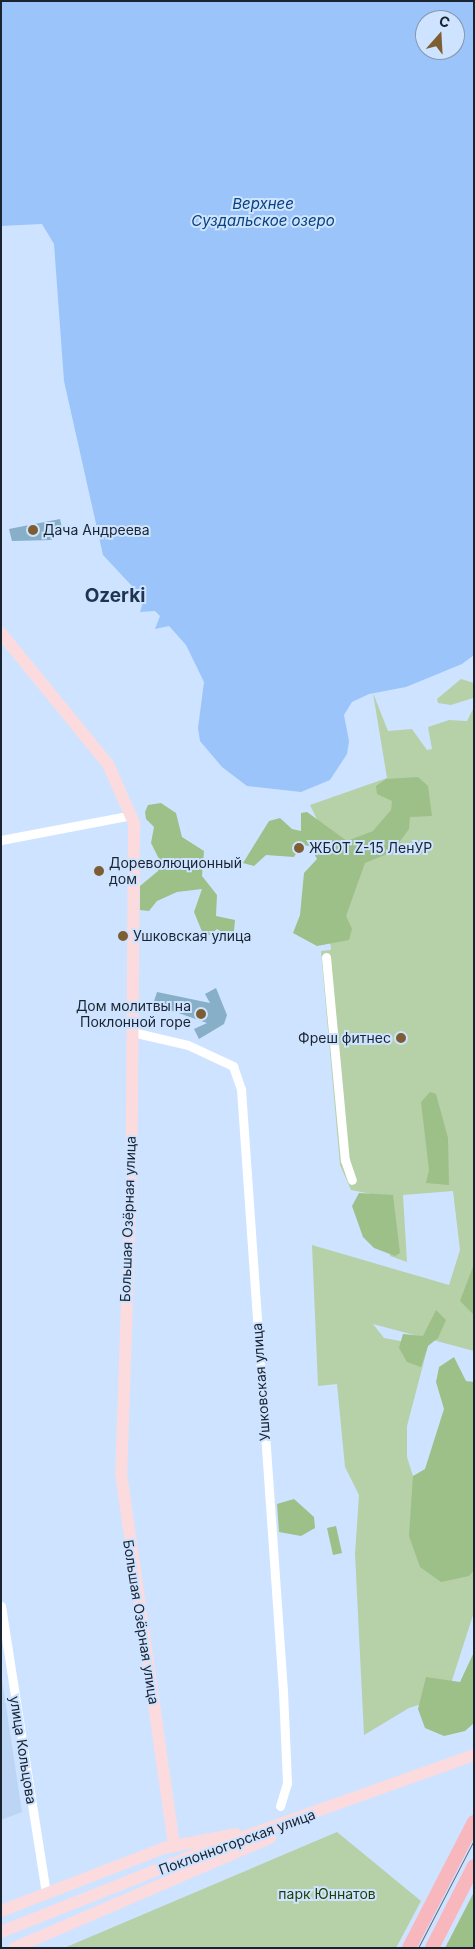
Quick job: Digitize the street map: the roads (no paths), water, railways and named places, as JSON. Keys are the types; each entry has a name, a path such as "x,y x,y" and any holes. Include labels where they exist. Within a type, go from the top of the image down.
{"main road":[{"path":"409,1948 474,1822"},
{"path":"432,1948 474,1866"}],"street":[{"name":"Большая Озёрная улица","path":"1,632 108,764 132,815 132,1032 121,1473 174,1845"},
{"path":"1,840 132,815"},
{"path":"326,956 341,1132 352,1180"},
{"name":"Ушковская улица","path":"132,1032 188,1045 233,1066 241,1089 283,1691 287,1783 280,1806"},
{"name":"улица Кольцова","path":"1,1606 46,1894"},
{"name":"Поклонногорская улица","path":"1,1932 210,1849 283,1826 474,1754"},
{"name":"Поклонногорская улица","path":"14,1948 283,1832 467,1762 474,1763"},
{"name":"Поклонногорская улица","path":"1,1911 174,1845 283,1826"}],"water":[{"name":"Верхнее Суздальское озеро","path":"1,1 474,1 474,655 462,664 406,687 369,694 352,702 344,715 349,741 347,754 330,780 301,792 247,786 222,767 200,741 198,728 204,682 186,645 169,626 155,629 160,616 155,611 140,612 144,599 103,555 64,381 54,244 42,224 1,226"}],"tram line":[{"path":"418,1948 474,1840"}],"place":[{"name":"Дача Андреева","path":"33,530"},
{"name":"ЖБОТ Z-15 ЛенУР","path":"299,848"},
{"name":"Дореволюционный дом","path":"99,871"},
{"name":"Ушковская улица","path":"123,936"},
{"name":"Дом молитвы на Поклонной горе","path":"201,1014"},
{"name":"Фреш фитнес","path":"401,1038"}],"district":[{"name":"Ozerki","path":"115,596"}],"park label":[{"name":"парк Юннатов","path":"327,1894"}]}
